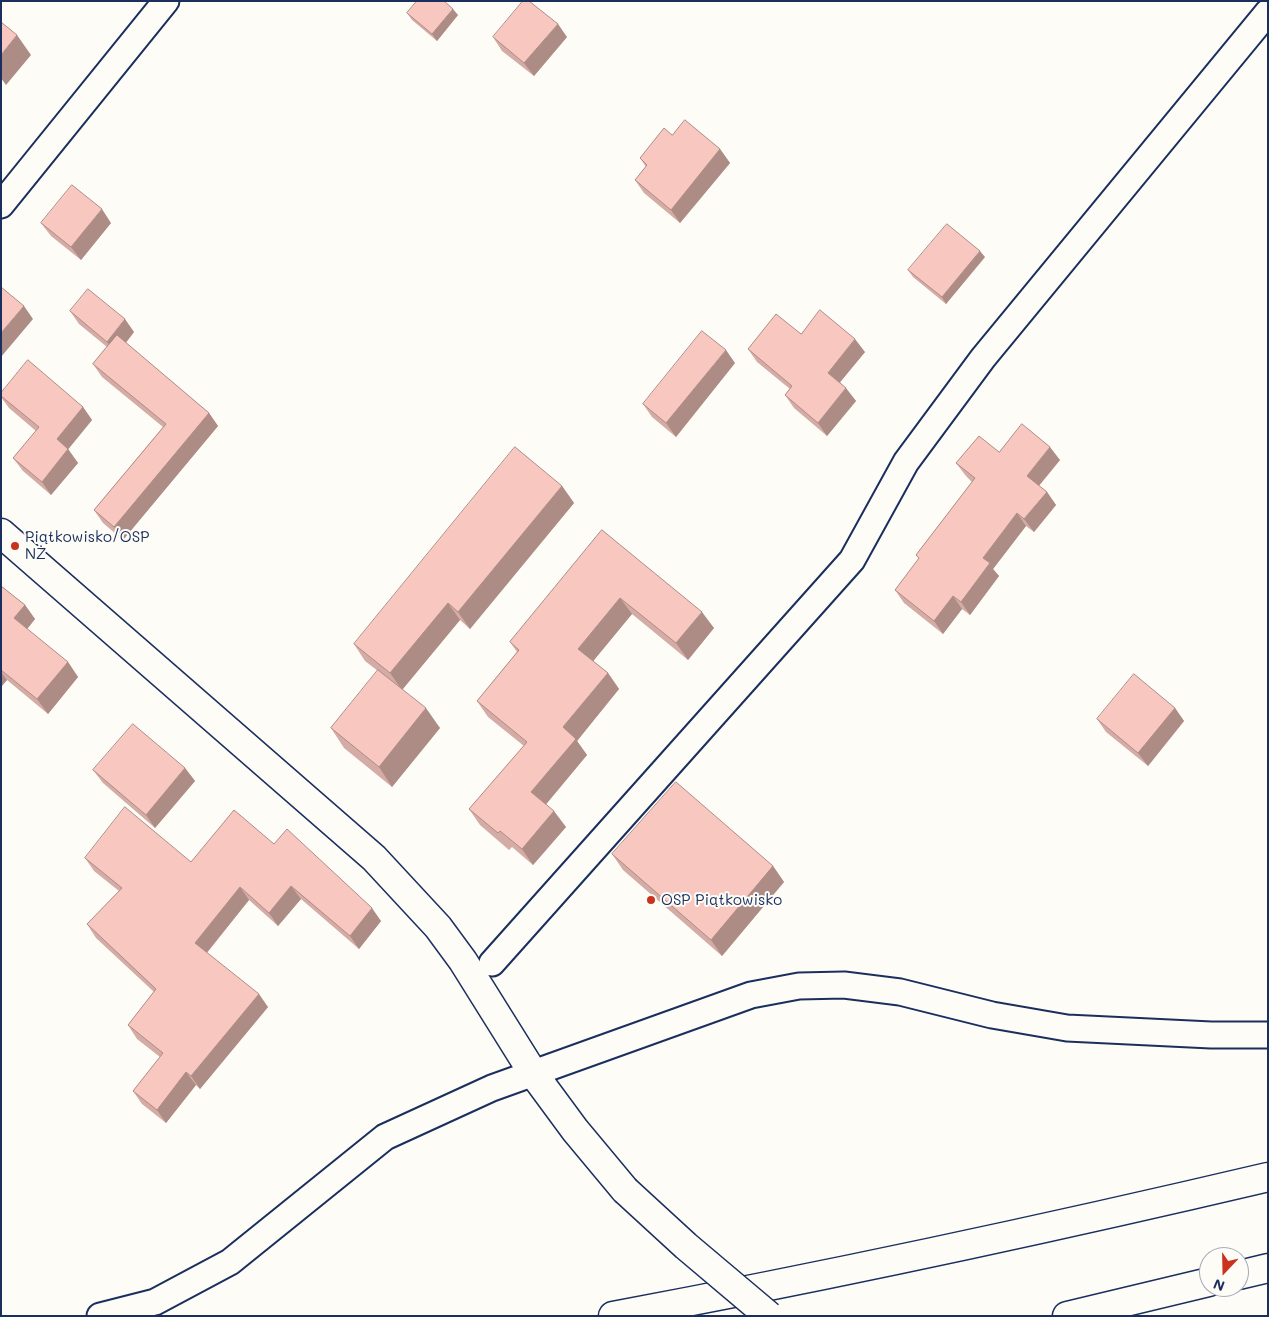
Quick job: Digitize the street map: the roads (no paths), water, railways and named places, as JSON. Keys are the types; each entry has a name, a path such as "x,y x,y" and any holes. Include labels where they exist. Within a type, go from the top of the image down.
{"main road":[{"path":"1,533 336,825 400,884 438,927 463,961 533,1073 574,1130 626,1190 686,1246 769,1316"},
{"path":"614,1316 744,1292 1045,1230 1268,1177"},
{"path":"1249,1273 1268,1268"},
{"path":"1067,1316 1199,1284"}],"street":[{"path":"1,205 166,1"},
{"path":"492,964 852,560 906,462 983,358 1268,12"},
{"path":"100,1316 155,1302 230,1262 385,1137 492,1088 751,995 799,986 844,985 900,992 992,1016 1067,1028 1268,1035"}],"place":[{"name":"Piątkowisko/OSP NŻ","path":"15,546"},
{"name":"OSP Piątkowisko","path":"651,900"}]}
